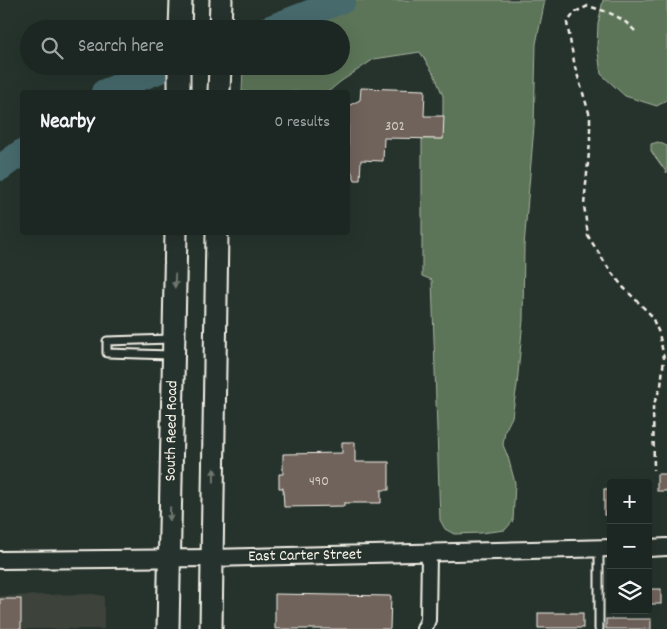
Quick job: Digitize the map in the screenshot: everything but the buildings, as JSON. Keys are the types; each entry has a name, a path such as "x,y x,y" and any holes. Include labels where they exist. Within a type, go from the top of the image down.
{"main road":[{"path":"180,20 181,0"},
{"path":"220,20 221,0"},
{"path":"179,75 179,90"},
{"path":"219,90 220,75"},
{"name":"South Reed Road","path":"168,629 176,235"},
{"path":"211,629 217,235"}],"street":[{"path":"652,548 667,547"},
{"name":"East Carter Street","path":"0,560 169,559 605,548"},
{"path":"424,629 428,620 429,553"}],"lane":[{"path":"107,341 174,347 107,353 107,341"},
{"path":"599,629 605,548"}],"path":[{"path":"635,31 626,22 607,12 588,6 574,12 567,23 574,67 590,116 590,142 584,205 588,236 623,287 651,315 659,333 664,358 661,386 653,406 654,470"}],"shaded area":[{"path":"93,594 104,596 104,629 0,629 0,596"}],"green space":[{"path":"317,0 545,0 536,44 534,126 524,246 523,320 517,385 512,417 505,431 503,445 515,483 513,521 505,530 454,534 445,529 440,520 432,280 422,276 422,139 443,139 443,96 435,76 420,52 374,59 330,90 242,90 243,75 350,75 350,20 291,20 334,3"},
{"path":"603,0 667,0 667,100 657,106 625,96 601,74 597,45 598,24"},
{"path":"658,142 667,146 667,173 651,151 651,144"}],"waterway":[{"path":"291,20 343,0"},
{"path":"109,90 148,75"},
{"path":"0,168 20,153"}]}
